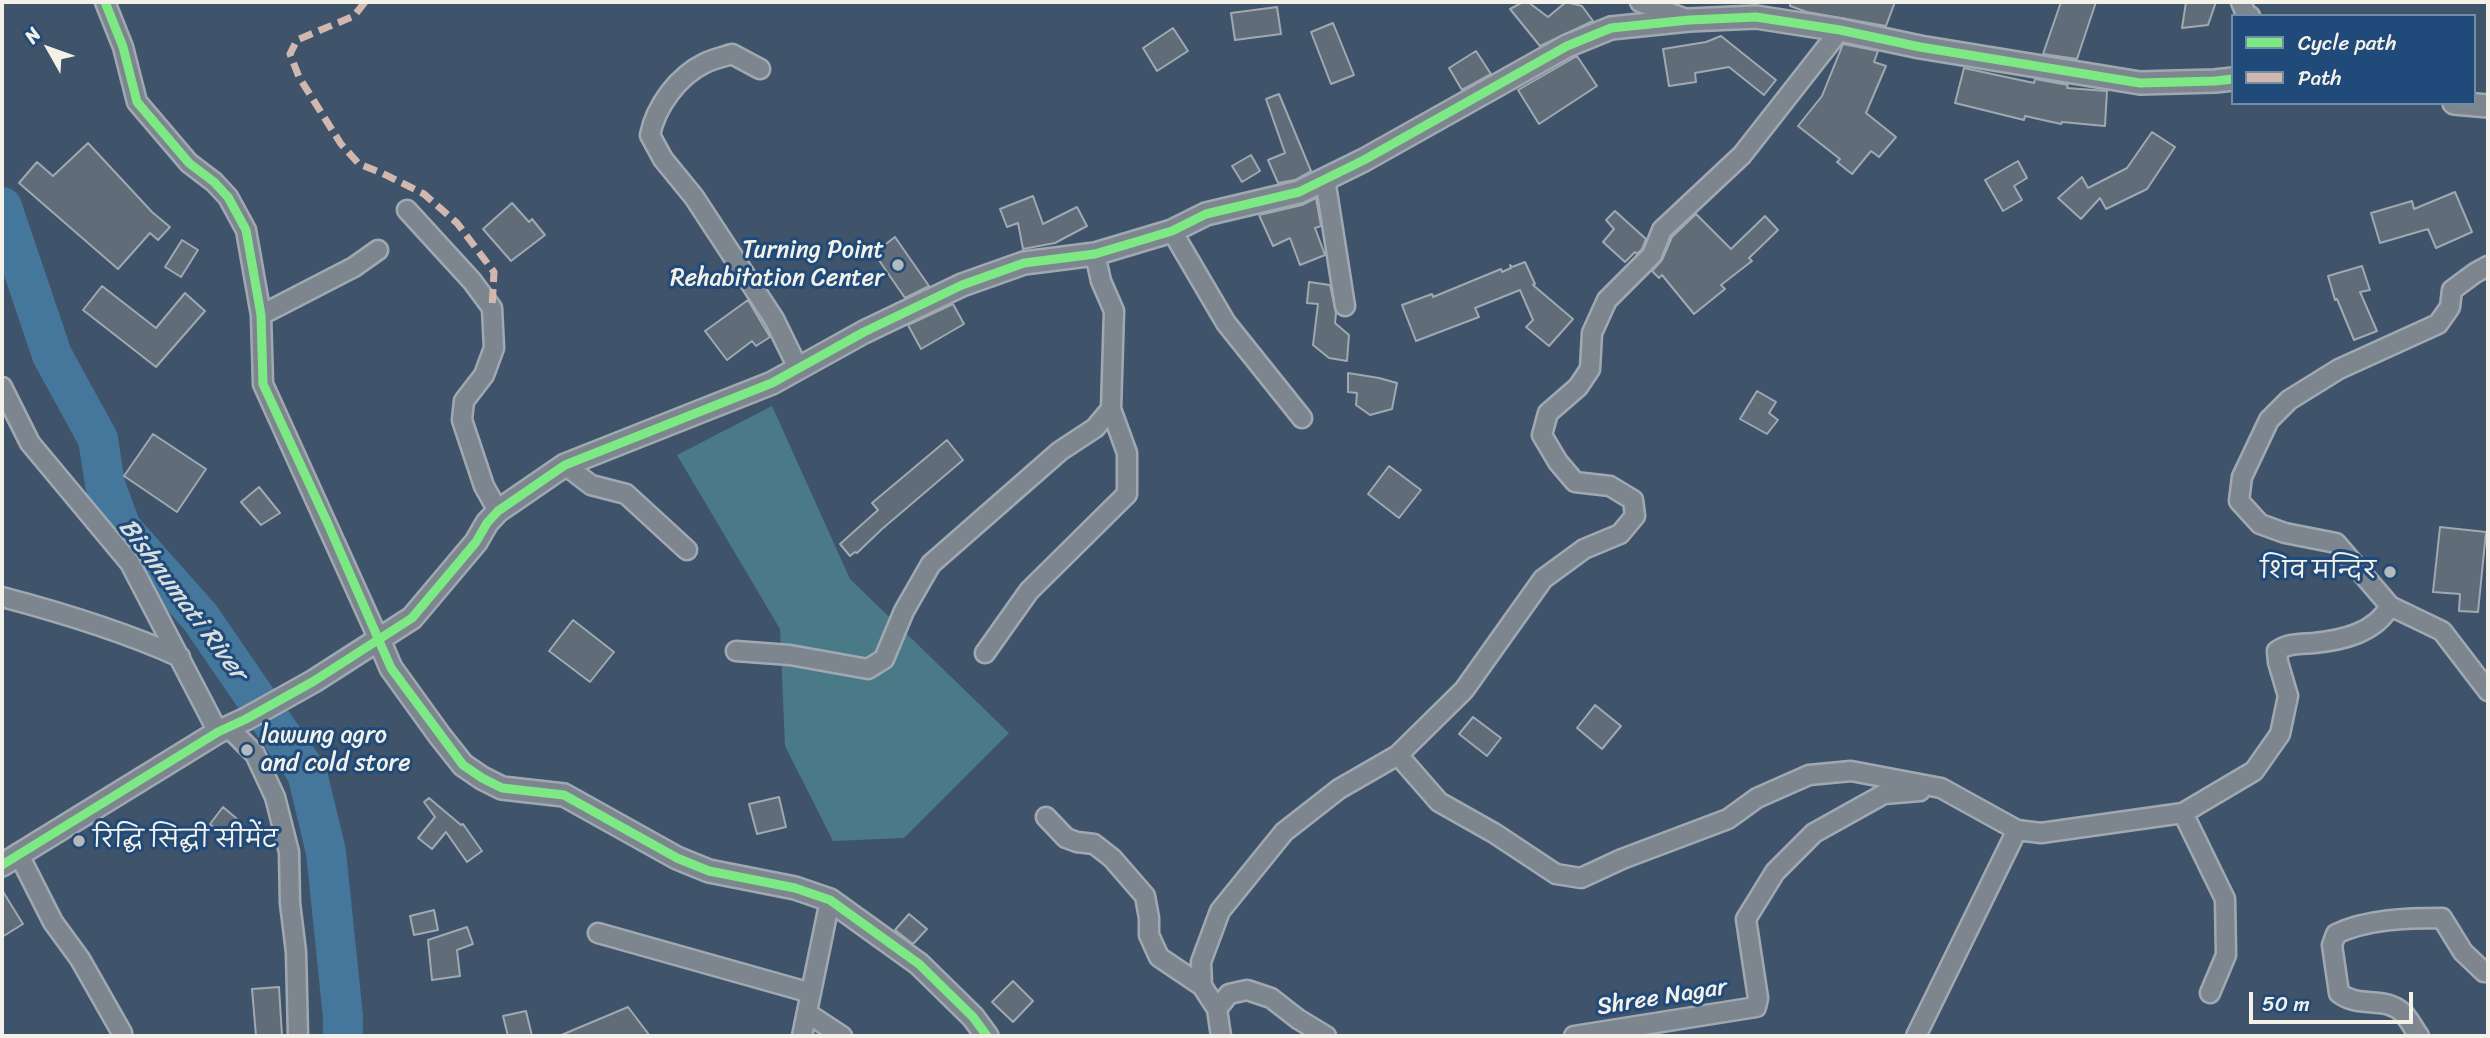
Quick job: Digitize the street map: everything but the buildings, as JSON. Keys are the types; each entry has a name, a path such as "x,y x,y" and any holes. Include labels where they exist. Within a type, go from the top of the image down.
{"street":[{"path":"105,2 123,47 136,102 189,163 214,182 228,197 246,230 261,315 263,384 391,668 463,765 502,788 564,795 677,858 709,871 794,888 830,900 919,964 973,1017 987,1036"},
{"path":"1640,2 1689,20"},
{"path":"122,1033 80,959 10,860 231,726 314,681 412,618 441,586 498,511 565,465 772,383 864,332 962,285 1024,263 1095,254 1172,231 1206,214 1299,192 1567,47 1611,28 1756,16 1920,47 2140,83 2227,77"},
{"path":"1202,986 1201,962 1220,911 1284,832 1339,789 1398,755 1464,690 1543,579 1584,549 1620,534 1635,516 1633,500 1610,486 1576,482 1558,461 1542,435 1548,413 1578,387 1590,369 1592,333 1607,300 1652,255 1662,230 1742,155 1840,30"},
{"path":"760,69 732,54 705,63 678,83 654,116 650,135 663,159 694,197 774,319 799,368"},
{"path":"1325,179 1345,306"},
{"path":"407,210 472,281 492,308 494,348 484,374 464,401 462,420 484,486 498,511"},
{"path":"1172,231 1226,323 1302,418"},
{"path":"261,315 354,267 378,250"},
{"path":"985,653 1029,591 1127,494 1127,453 1111,409 1114,311 1101,281 1095,254"},
{"path":"2488,266 2452,290 2450,307 2438,324 2339,369 2289,400 2269,420 2242,477 2239,501 2260,524 2286,533 2336,543 2390,606 2442,631 2488,691"},
{"path":"2,387 30,443 130,563 180,657 255,754 275,797 289,852 290,903 296,951 298,1036"},
{"path":"736,651 790,655 868,670 884,659 905,611 931,564 1060,451 1095,428 1111,409"},
{"path":"565,465 591,485 626,494 687,550"},
{"path":"2,597 66,613 128,634 180,657"},
{"path":"1398,755 1439,802 1494,833 1556,874 1581,878 1622,859 1728,819 1758,798 1809,775 1851,771 1941,789 2017,830 2041,833 2183,813 2254,771 2280,734 2288,696 2277,651 2286,645 2352,636 2383,620 2390,606"},
{"name":"Shree Nagar","path":"1574,1036 1667,1030 1756,1007 1758,998 1746,919 1775,872 1814,833 1884,794 1941,789"},
{"path":"2183,813 2225,900 2226,956 2210,993"},
{"path":"1046,817 1066,838 1094,844 1112,858 1145,896 1149,935 1158,957 1202,986 1217,1009 1222,1036"},
{"path":"1916,1036 2017,830"},
{"path":"802,1036 830,900"},
{"path":"2419,1036 2403,1013 2388,1004 2348,1000 2339,993 2332,945 2336,934 2348,928 2412,918 2442,918 2463,951 2484,972 2488,972"},
{"path":"598,933 811,993"},
{"path":"1217,1009 1229,995 1247,990 1271,998 1326,1036"},
{"path":"807,1013 842,1036"}],"green space":[{"path":"772,406 850,579 1009,733 904,838 833,841 785,746 780,629 677,455"}],"waterway":[{"name":"Bishnumati River","path":"2,207 52,355 98,439 105,484 121,528 200,617 307,773 326,852 343,1036"}],"marked path":[{"path":"365,2 354,16 297,40 290,54 299,77 341,144 359,164 424,194 457,223 494,272 492,308"}],"cycle path":[{"path":"105,2 123,47 137,102 189,163 214,182 228,197 246,230 261,315 263,384 391,668 463,765 502,788 564,795 677,858 709,871 795,888 830,900 919,964 973,1017 987,1036"},
{"path":"2,865 218,732 314,681 412,618 476,542 498,511 565,465 772,383 864,332 962,285 1024,263 1095,254 1172,231 1206,214 1299,192 1364,160 1567,46 1611,28 1756,17 2140,83 2231,79"}],"place":[{"name":"Turning Point Rehabitation Center","path":"898,265"},
{"name":"शिव मन्दिर","path":"2390,572"},
{"name":"lawung agro and cold store","path":"247,750"},
{"name":"रिद्धि सिद्धी सीमेंट","path":"79,841"}]}
